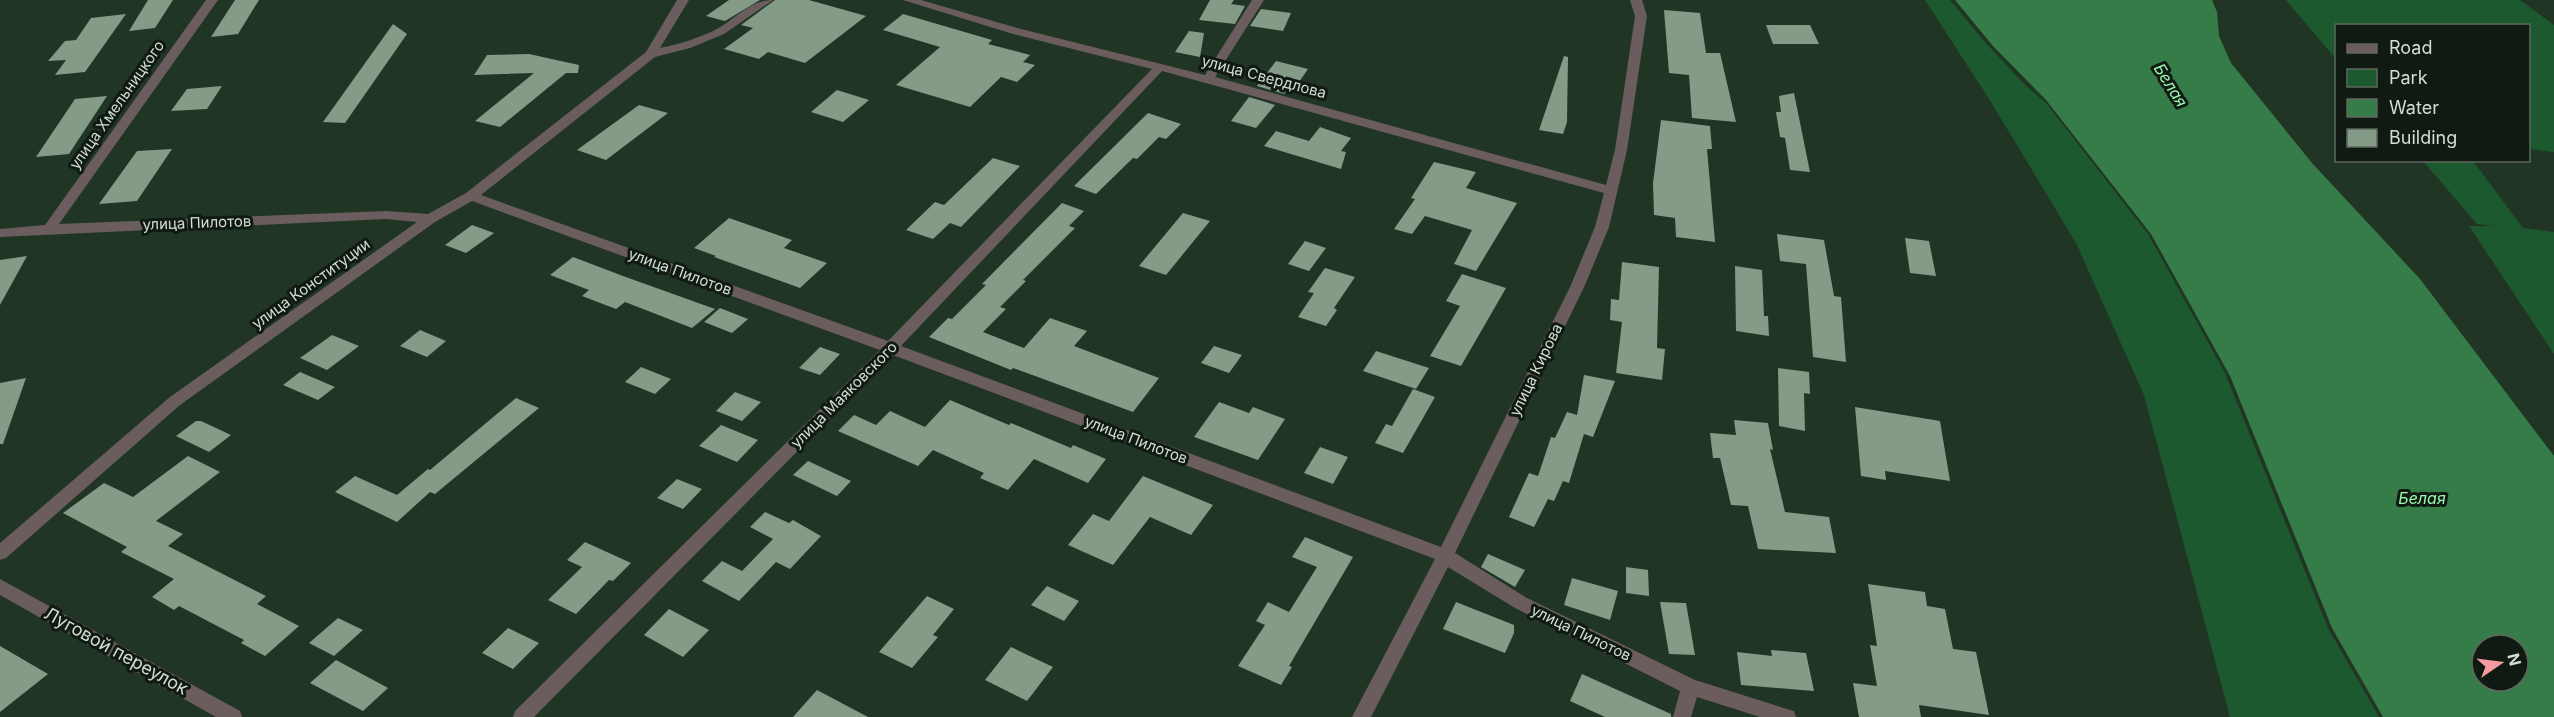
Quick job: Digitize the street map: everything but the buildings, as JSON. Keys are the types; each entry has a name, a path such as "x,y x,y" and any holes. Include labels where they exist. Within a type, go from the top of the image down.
{"street":[{"name":"улица Хмельницкого","path":"49,229 212,0"},
{"name":"улица Конституции","path":"0,553 175,401 430,219 471,196 651,54 683,0"},
{"name":"улица Конституции","path":"651,54 686,46 720,32 767,0"},
{"name":"улица Свердлова","path":"909,0 1017,32 1208,79 1609,190"},
{"path":"1208,79 1258,0"},
{"name":"улица Кирова","path":"1361,717 1445,556 1578,285 1602,227 1609,190 1621,150 1641,16 1636,0"},
{"name":"улица Маяковского","path":"522,717 891,348 1159,68"},
{"name":"улица Пилотов","path":"471,196 891,348 1445,556 1521,603 1690,687 1786,717"},
{"name":"улица Пилотов","path":"0,234 49,229 386,215 430,219"},
{"name":"Луговой переулок","path":"0,586 233,717"},
{"path":"1682,717 1690,687"}],"green space":[{"path":"1925,0 1950,0 2024,84 2046,103 2148,234 2225,373 2328,628 2379,717 2230,717 2144,395 2076,243 1991,102"},
{"path":"2286,0 2520,0 2554,25 2554,152 2530,149 2530,24 2335,24 2335,58"},
{"path":"2424,162 2474,162 2523,228 2554,232 2554,354 2469,226 2494,226 2477,224"}],"water":[{"name":"Белая","path":"1955,0 2212,0 2217,12 2219,36 2231,63 2312,163 2420,279 2554,456 2554,717 2383,717 2332,628 2230,376 2151,234 2046,100 1993,46"}]}
